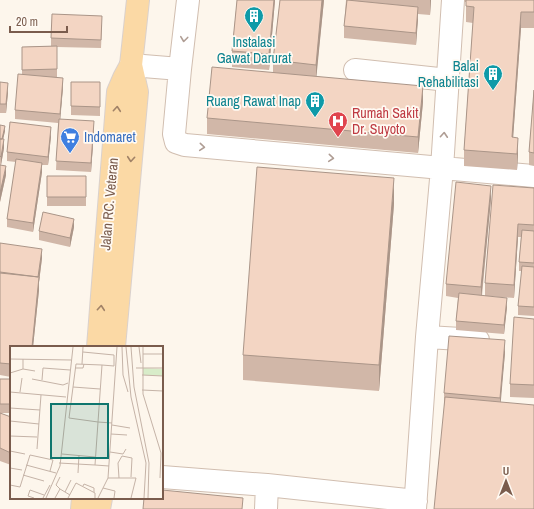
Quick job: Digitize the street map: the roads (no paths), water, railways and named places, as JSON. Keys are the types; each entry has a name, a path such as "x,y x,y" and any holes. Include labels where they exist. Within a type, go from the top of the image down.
{"main road":[{"name":"Jalan RC. Veteran","path":"114,346 137,92 132,65 138,0"},
{"name":"Jalan RC. Veteran","path":"98,346 118,92 132,65"},
{"path":"82,509 84,499"},
{"path":"99,509 101,499"}],"lane":[{"path":"188,0 174,134 176,142 182,144 534,176"},
{"path":"163,477 267,485 415,505 427,338 442,168 453,0"},
{"path":"132,65 180,70"},
{"path":"355,70 448,80"},
{"path":"427,338 501,341"},
{"path":"266,509 267,485"}],"place":[{"name":"Instalasi Gawat Darurat","path":"254,33"},
{"name":"Balai Rehabilitasi","path":"493,91"},
{"name":"Ruang Rawat Inap","path":"315,118"},
{"name":"Rumah Sakit Dr. Suyoto","path":"338,138"},
{"name":"Indomaret","path":"70,154"}]}
